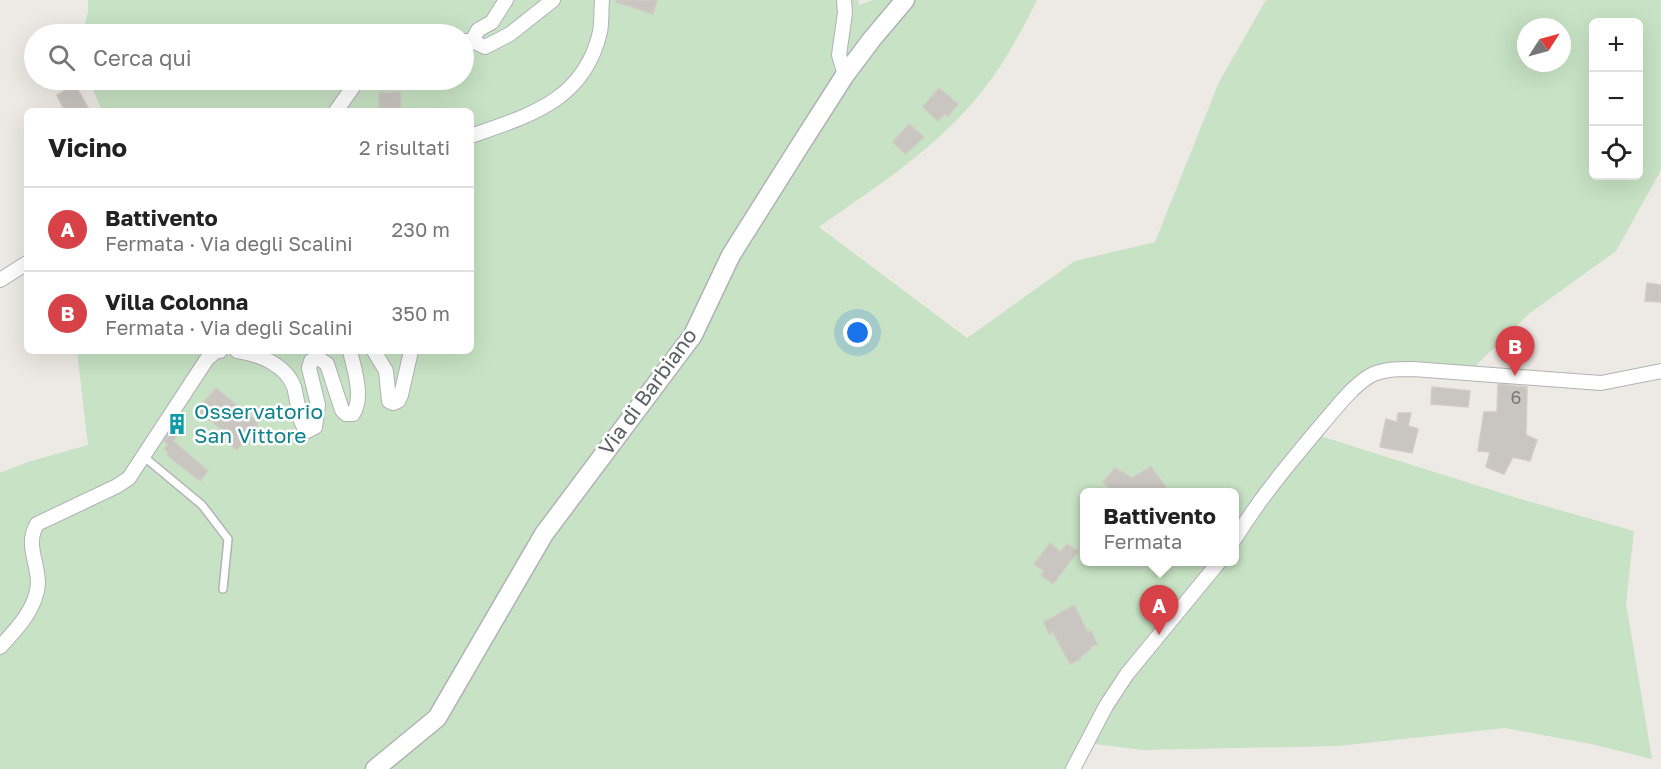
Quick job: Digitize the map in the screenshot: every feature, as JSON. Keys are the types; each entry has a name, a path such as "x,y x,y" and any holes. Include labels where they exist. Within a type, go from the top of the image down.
{"street":[{"path":"474,34 492,22 506,0"},
{"path":"474,43 485,47 510,34 554,0"},
{"path":"474,135 528,116 559,98 585,70 600,32 602,0"},
{"path":"844,0 845,14 839,55 845,75"},
{"name":"Via di Barbiano","path":"375,769 437,718 544,534 693,335 731,255 845,75 905,0"},
{"path":"338,108 351,90"},
{"path":"0,280 24,265"},
{"path":"0,647 19,627 38,586 31,534 37,524 129,478 207,359 213,354"},
{"path":"254,354 272,362 285,372 293,385 302,426 307,431 315,427 318,405 309,368 311,362 318,358 327,364 342,410 346,414 353,414 357,407 356,379 351,354"},
{"path":"376,354 386,371 389,401 393,404 401,395 410,354"},
{"path":"1239,532 1287,465 1350,393 1370,376 1390,369 1413,369 1601,382 1661,371"},
{"path":"1073,769 1106,706 1127,674 1215,566"}],"lane":[{"path":"143,456 202,505 228,539 224,589"}],"green space":[{"path":"88,0 858,0 859,5 873,0 1037,0 998,69 966,111 927,148 885,181 819,227 967,338 1075,261 1155,242 1219,82 1266,0 1661,0 1661,170 1616,251 1530,313 1467,374 1388,368 1354,388 1314,434 1520,499 1634,531 1626,603 1652,759 1591,744 1505,728 1338,746 1143,750 1087,743 1073,769 0,769 0,473 28,462 88,445 77,354 474,354 474,108 101,108 93,90 474,90 474,24 85,24"}],"building":[{"path":"616,0 657,0 653,14 616,2"},
{"path":"939,88 958,104 948,116 945,114 938,121 923,107"},
{"path":"66,90 78,90 88,108 64,108 57,95"},
{"path":"400,92 401,108 379,108 379,93"},
{"path":"909,124 924,137 905,154 893,142"},
{"path":"1647,283 1661,285 1661,302 1645,301"},
{"path":"1498,384 1527,387 1526,435 1537,440 1530,461 1513,457 1504,474 1486,467 1490,452 1478,451 1484,412 1497,412"},
{"path":"1432,387 1470,391 1468,407 1431,404"},
{"path":"216,388 257,422 257,426 237,450 223,439 227,434 197,410"},
{"path":"1398,413 1411,413 1408,426 1418,429 1412,453 1380,447 1386,419 1397,422"},
{"path":"176,422 183,428 173,441 208,471 200,481 167,455 169,453 164,449 168,445 164,441"},
{"path":"1151,467 1166,487 1110,488 1103,482 1115,468 1132,478"},
{"path":"1050,543 1061,552 1067,544 1078,551 1053,584 1041,575 1044,571 1034,564"},
{"path":"1074,605 1088,633 1091,631 1097,644 1090,647 1091,649 1080,659 1070,664 1053,632 1049,634 1044,622"}],"place":[{"name":"Villa Colonna","path":"1515,376"},
{"name":"Osservatorio San Vittore","path":"177,424"},
{"name":"Battivento","path":"1159,635"}]}
